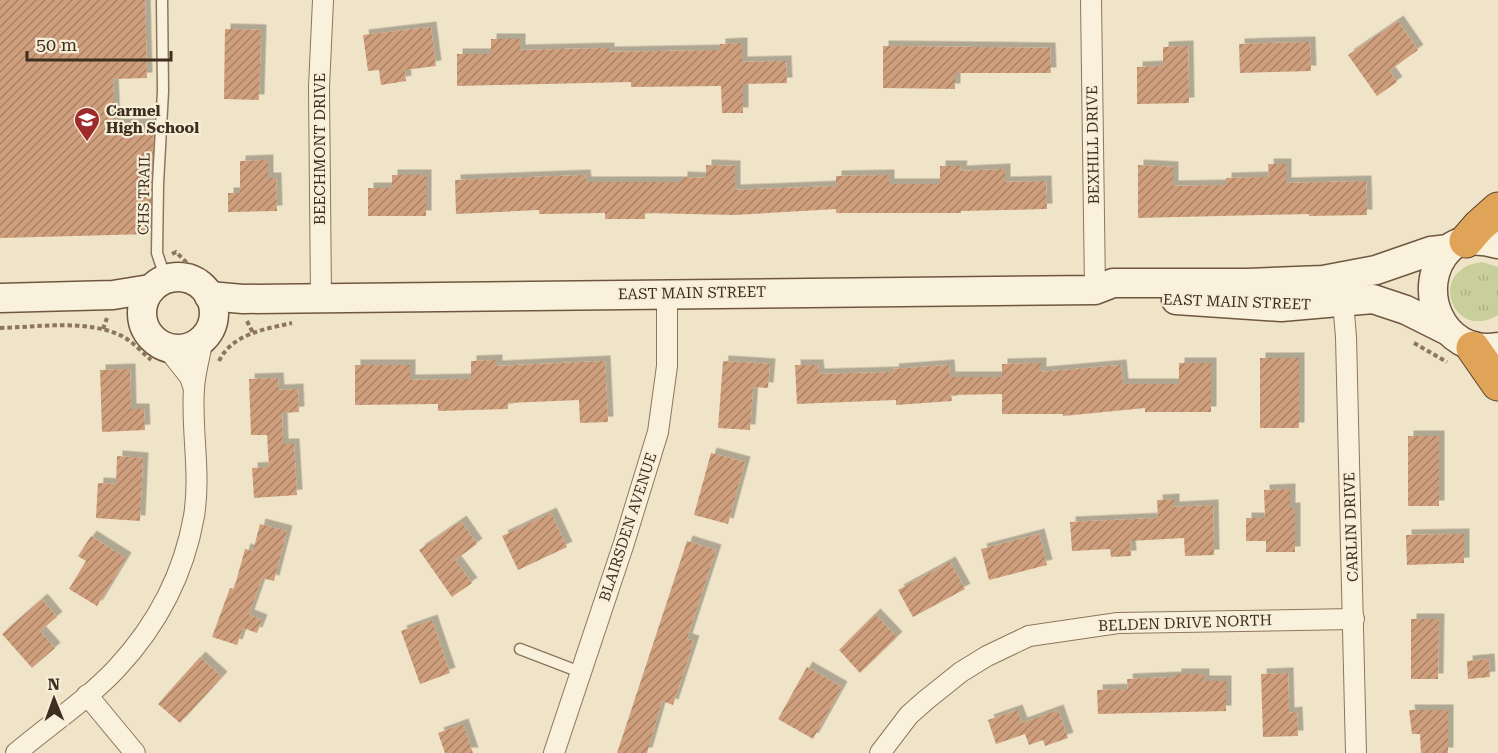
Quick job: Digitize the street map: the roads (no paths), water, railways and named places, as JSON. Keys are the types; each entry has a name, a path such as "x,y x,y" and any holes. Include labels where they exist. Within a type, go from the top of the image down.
{"highway":[{"path":"1471,245 1479,226 1498,209"},
{"path":"1474,353 1498,384"}],"main road":[{"path":"1446,330 1437,311 1434,294 1439,265 1471,245"},
{"name":"EAST MAIN STREET","path":"206,334 291,311 321,298 1095,290 1113,283 1246,283 1323,280 1376,270 1431,251 1471,245"},
{"path":"0,298 113,295 183,278 194,281 204,288 210,285 214,310 213,321 206,334 190,347 162,356 142,322 141,311 144,300 158,285"},
{"name":"EAST MAIN STREET","path":"210,285 243,299 291,311"},
{"name":"EAST MAIN STREET","path":"1095,290 1112,300 1173,300 1281,307 1363,299 1390,304 1446,330 1474,353"},
{"path":"0,312 109,310 142,322"}],"street":[{"name":"BEECHMONT DRIVE","path":"321,298 319,87 323,0"},
{"name":"BEXHILL DRIVE","path":"1091,0 1095,290"},
{"name":"BLAIRSDEN AVENUE","path":"554,753 624,543 658,432 667,366 667,293"},
{"name":"CARLIN DRIVE","path":"1343,302 1354,619 1356,753"},
{"path":"16,753 117,668 148,630 174,587 194,516 196,480 194,389 206,334"},
{"path":"162,356 190,377 194,389"},
{"name":"BELDEN DRIVE NORTH","path":"880,753 909,715 961,672 987,656 1029,636 1118,623 1354,619"},
{"path":"87,695 135,753"}],"lane":[{"name":"CHS TRAIL","path":"158,285 159,152 163,91 162,0"},
{"path":"520,649 580,672"}],"place":[{"name":"Carmel High School","path":"87,143"}]}
